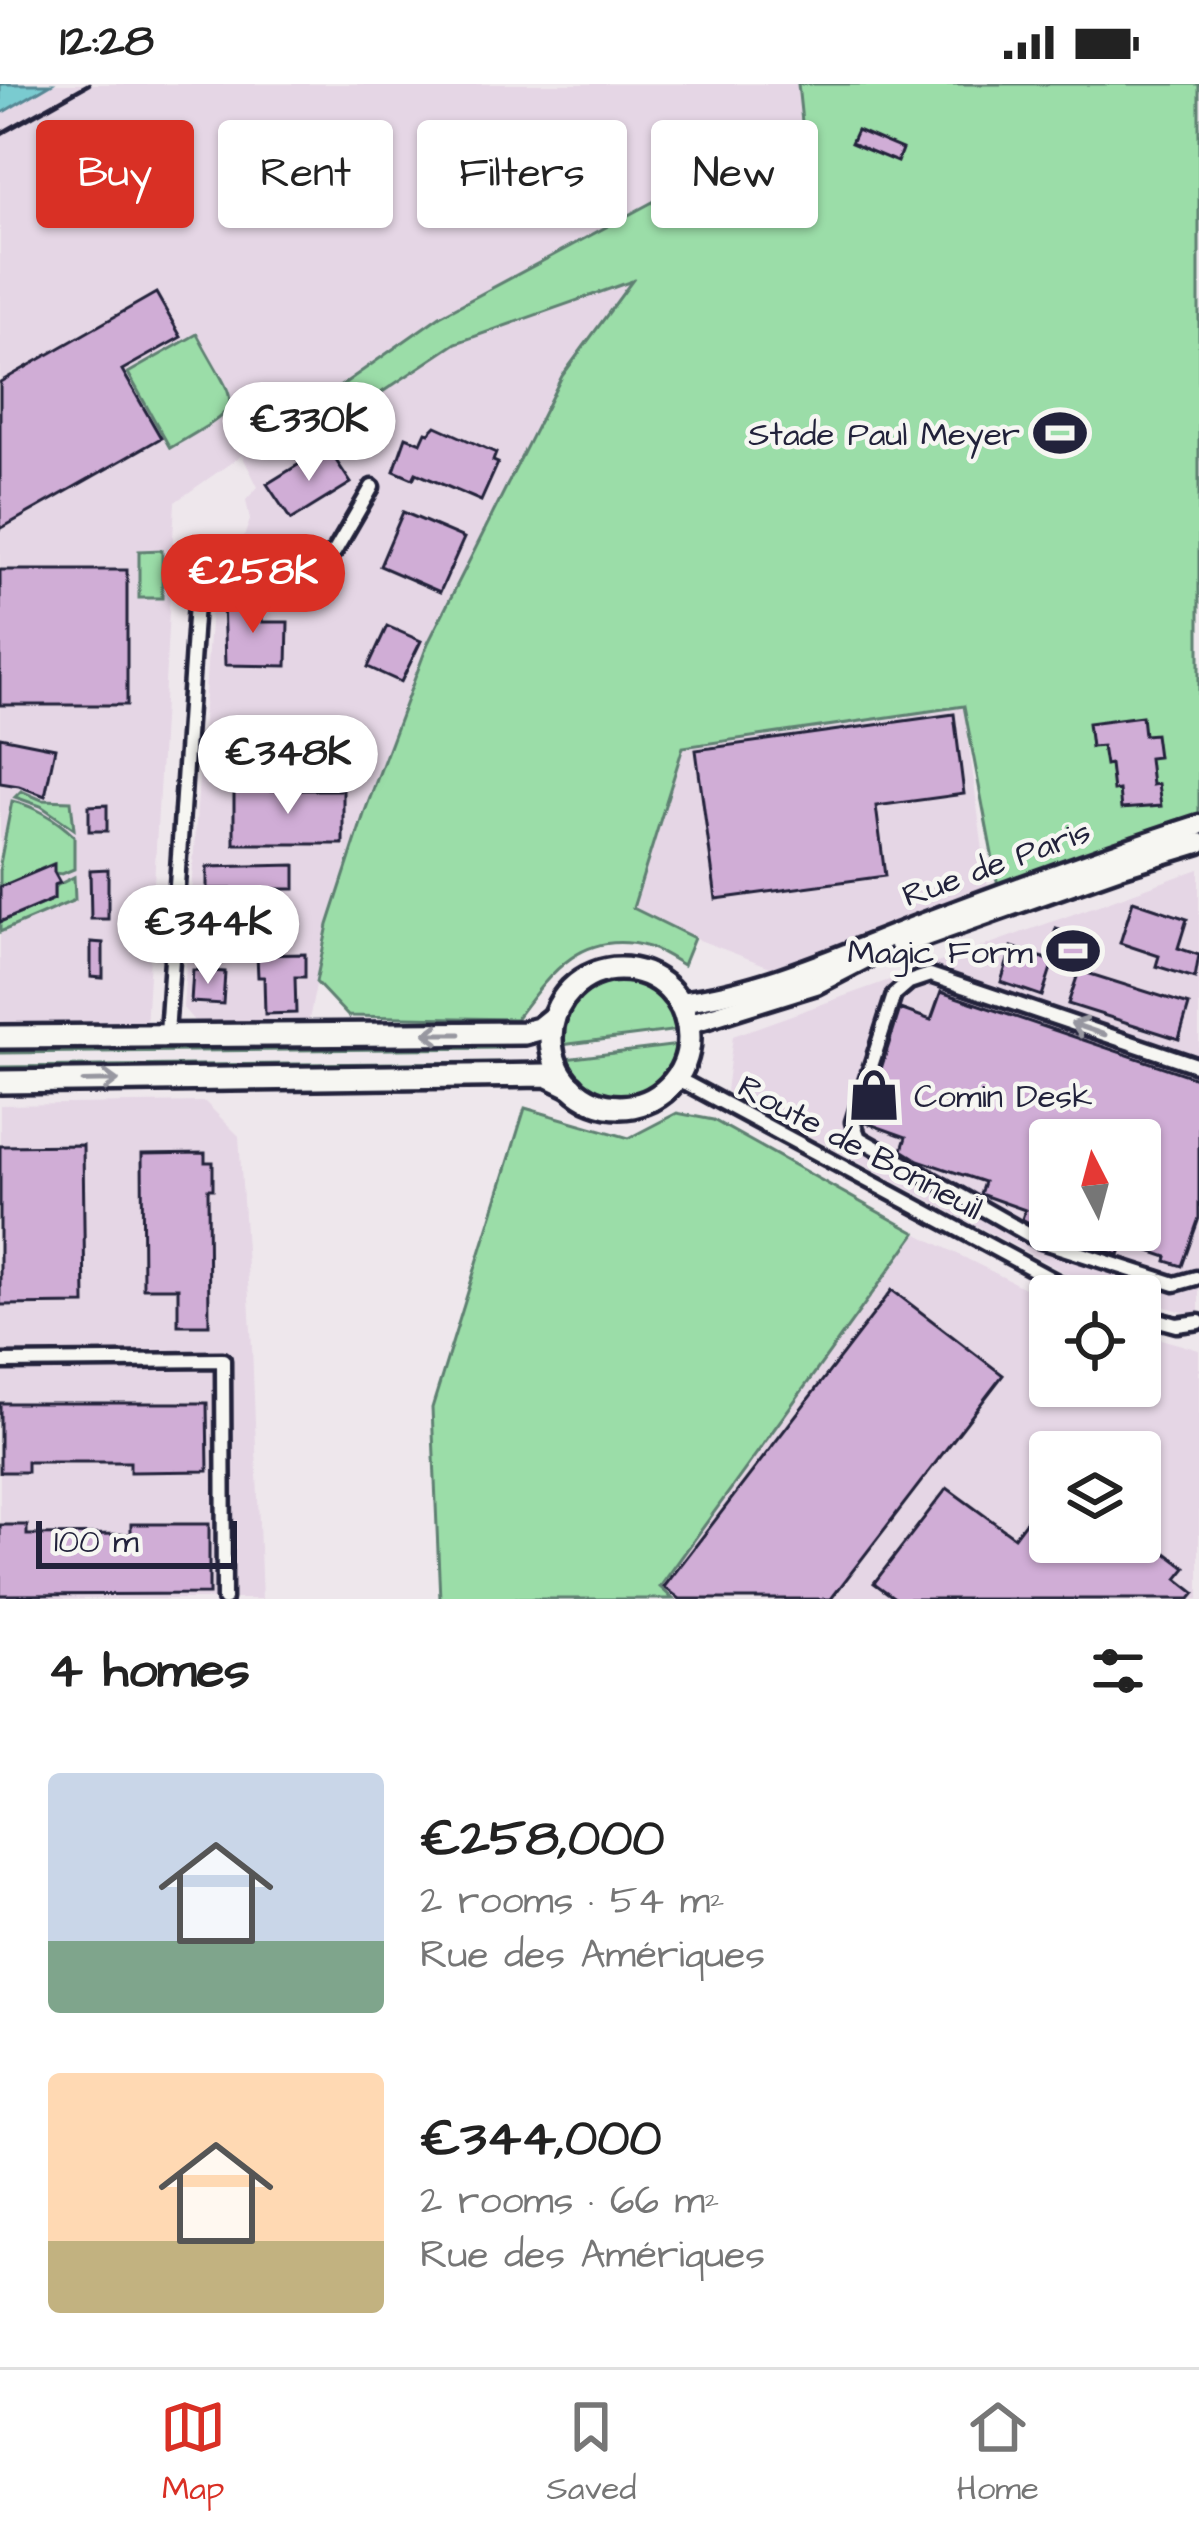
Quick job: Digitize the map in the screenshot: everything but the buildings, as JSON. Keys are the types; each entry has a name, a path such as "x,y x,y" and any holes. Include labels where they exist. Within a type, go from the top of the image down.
{"main road":[{"name":"Rue de Paris","path":"684,1013 1199,825"},
{"name":"Rue de Paris","path":"684,1013 816,984 865,958 1199,843"},
{"path":"0,1082 547,1075 604,1105 632,1106 656,1097 675,1080 688,1052 684,1013 667,987 651,976 612,969 576,985 554,1017 551,1041 560,1072 572,1087"},
{"path":"0,1037 524,1033 554,1017"}],"street":[{"path":"167,1034 196,603 205,575 221,558 240,551 313,569 334,551 372,487"},
{"path":"1198,1276 1175,1284 1038,1240 859,1138 853,1122 894,995 909,982 930,976 1199,1066"},
{"name":"Route de Bonneuil","path":"675,1080 1044,1275"},
{"path":"1161,1321 1199,1322"},
{"path":"0,1362 223,1360 224,1599"}],"shaded area":[{"path":"0,84 798,84 803,120 651,120 651,203 627,216 627,120 417,120 417,228 604,228 440,316 335,423 456,343 633,279 562,376 428,642 328,925 309,1020 195,1022 183,1008 212,593 232,544 245,534 250,520 246,500 258,487 242,455 175,502 146,1029 0,1030"},
{"path":"964,706 988,889 773,968 633,908 682,747"},
{"path":"1199,869 1199,1317 1161,1305 1161,1275 1068,1275 726,1091 733,1036"},
{"path":"205,1102 239,1136 262,1599 0,1599 0,1105"},
{"path":"916,1233 1029,1290 1029,1407 1161,1407 1161,1339 1199,1350 1199,1599 673,1599 659,1587"}],"green space":[{"path":"798,84 1199,84 1199,820 998,886 964,706 683,747 633,908 694,938 683,965 649,947 605,944 571,958 516,1019 348,1016 316,982 328,925 428,643 562,376 632,281 456,343 334,424 315,404 440,316 604,228 627,228 627,216 651,203 651,228 818,228 818,120 802,120"},
{"path":"197,334 230,402 215,421 170,448 128,373"},
{"path":"162,550 162,598 139,598 139,551"},
{"path":"21,791 42,800 71,801 74,829 41,806 15,797"},
{"path":"12,801 46,814 74,836 74,869 54,873 53,864 0,887"},
{"path":"74,877 75,900 0,932 0,922 54,899 54,887"},
{"path":"608,978 634,980 655,989 670,1006 679,1030 561,1045 563,1022 572,1003 587,988"},
{"path":"500,1040 501,1048 0,1053 0,1044"},
{"path":"679,1045 659,1081 626,1097 591,1090 565,1059"},
{"path":"502,1062 501,1070 0,1075 0,1067"},
{"path":"525,1108 629,1138 677,1113 713,1120 916,1233 660,1587 673,1599 440,1599 432,1408"}],"water":[{"path":"0,84 51,84 0,114"}],"railway":[{"path":"0,134 89,84"}],"place":[{"name":"Stade Paul Meyer","path":"1060,433"},
{"name":"Magic Form","path":"1073,951"},
{"name":"Comin Desk","path":"874,1095"}]}
